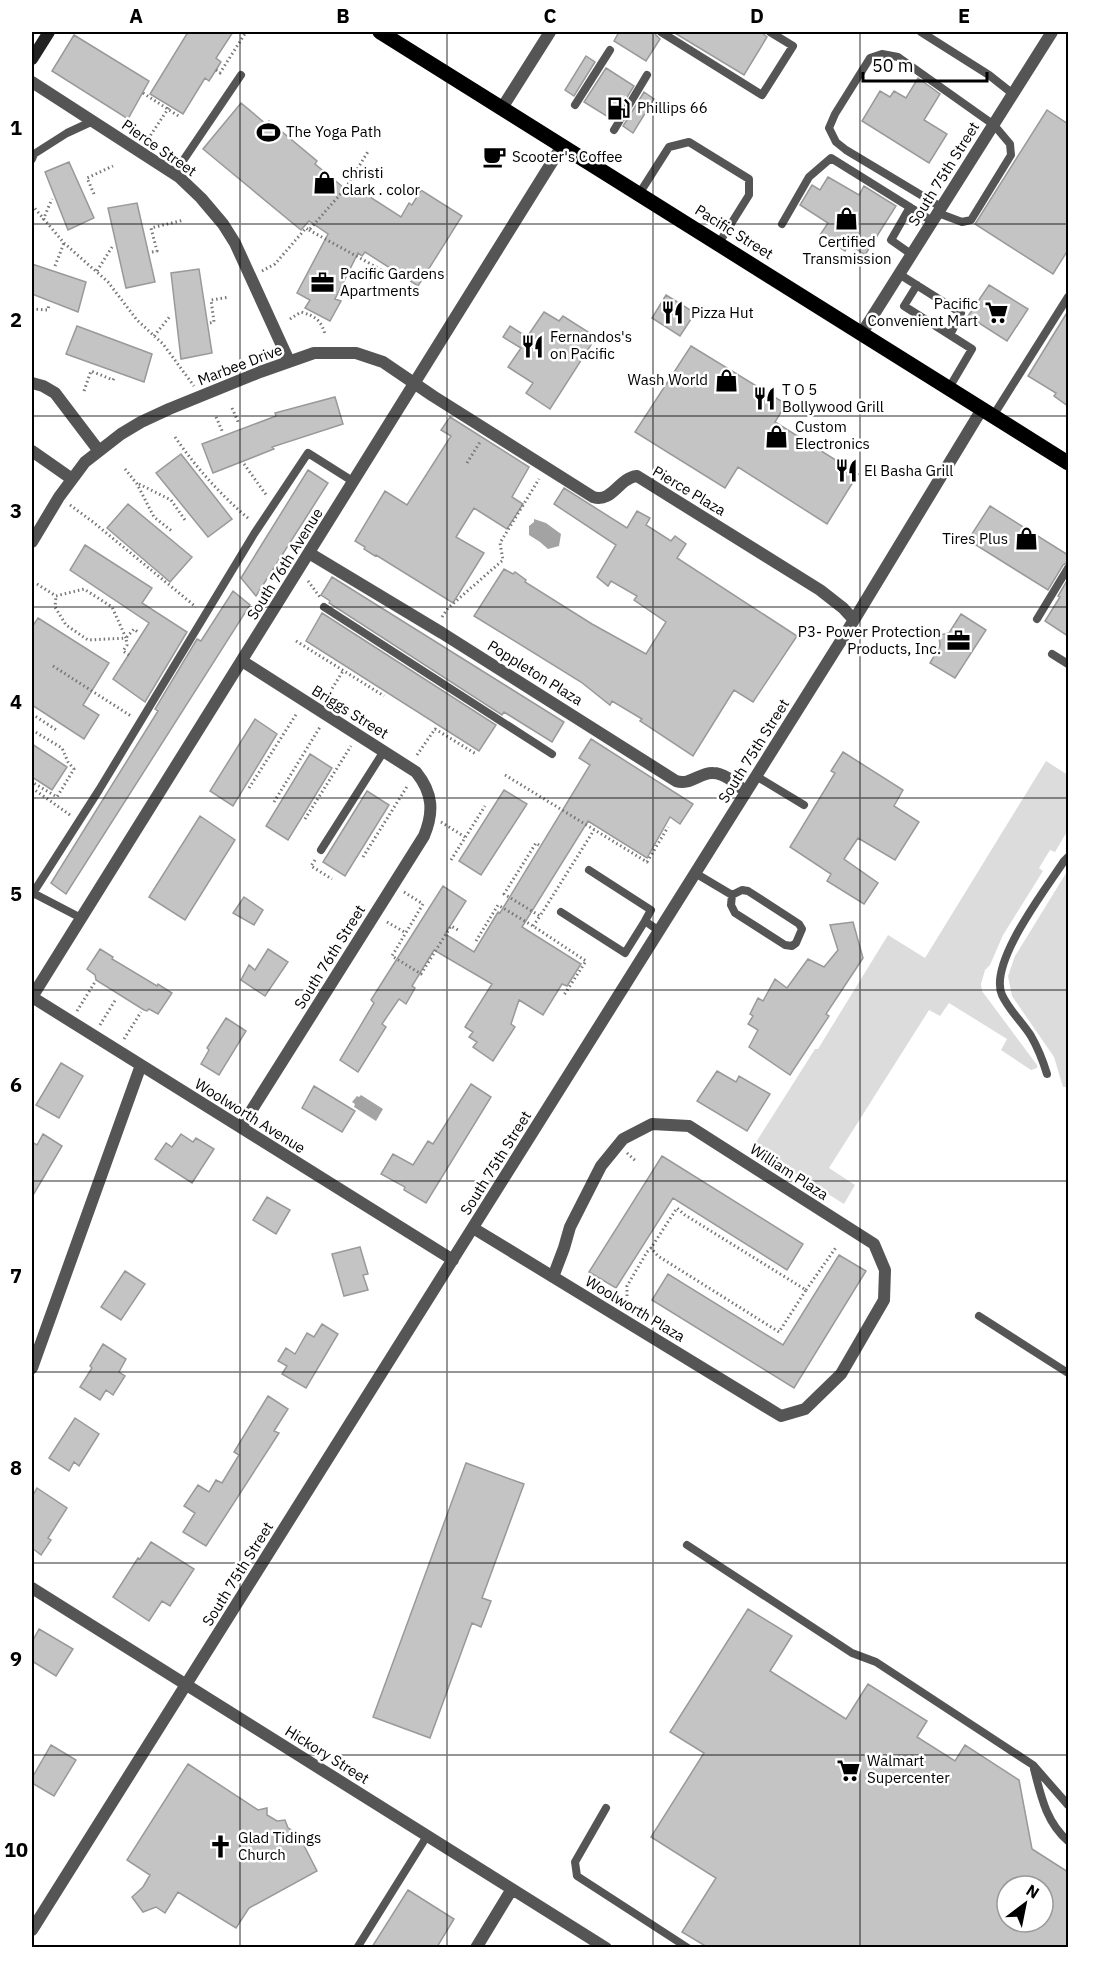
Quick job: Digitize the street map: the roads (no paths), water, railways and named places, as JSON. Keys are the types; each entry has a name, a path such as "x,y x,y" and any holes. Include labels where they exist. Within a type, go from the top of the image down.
{"main road":[{"path":"32,59 49,32"},
{"name":"Pacific Street","path":"380,32 1068,463"}],"street":[{"path":"502,108 550,32"},
{"name":"South 75th Street","path":"862,333 1052,32"},
{"name":"Pierce Street","path":"32,82 174,174 201,198 223,224 235,243 289,361"},
{"name":"South 76th Avenue","path":"32,997 562,146"},
{"name":"Marbee Drive","path":"72,479 85,462 141,422 197,397 314,353 356,353 383,362 415,383"},
{"path":"32,383 55,393 99,451"},
{"name":"Pierce Plaza","path":"415,383 600,499 608,497 629,477 637,477 820,590 854,620"},
{"name":"South 75th Street","path":"32,1930 854,620 987,412"},
{"path":"32,451 72,479 32,542"},
{"name":"Poppleton Plaza","path":"309,553 434,628 676,781 687,782 712,773 722,775 746,792"},
{"name":"Briggs Street","path":"242,662 416,772 431,798"},
{"name":"South 76th Street","path":"241,1127 424,836 431,816 431,798"},
{"name":"Woolworth Avenue","path":"32,997 453,1260"},
{"path":"32,1368 141,1065"},
{"name":"William Plaza","path":"553,1277 570,1227 601,1166 623,1139 652,1124 689,1126 874,1244 885,1270 884,1300 853,1355 835,1380 805,1409 781,1416"},
{"name":"Woolworth Plaza","path":"473,1228 781,1416"},
{"name":"Hickory Street","path":"32,1588 606,1947"},
{"path":"476,1947 512,1889"}],"lane":[{"path":"661,32 762,95 793,46 770,32"},
{"path":"921,32 989,75 1013,94"},
{"path":"575,105 610,50"},
{"path":"782,224 809,177 831,158 910,207 962,222 971,220 1011,155 1010,144 994,124 898,57 882,54 870,58 835,114 829,128 836,142 846,150 937,214"},
{"path":"174,174 241,75"},
{"path":"614,130 647,75"},
{"path":"32,159 34,154 93,121"},
{"path":"639,194 669,147 689,142 719,159 749,179 749,195 719,243"},
{"path":"910,207 891,240 911,254"},
{"path":"899,274 962,313 950,335"},
{"path":"917,285 904,306 972,349 948,388"},
{"path":"987,412 1068,297"},
{"path":"81,918 32,894 141,721 258,528 308,453 354,482"},
{"path":"1037,619 1068,568"},
{"path":"324,608 552,754"},
{"path":"1052,654 1068,664"},
{"path":"321,850 384,751"},
{"path":"756,776 804,805"},
{"path":"1047,1074 1030,1036 1001,993 1001,967 1016,935 1068,857"},
{"path":"561,912 625,953 651,910 588,870"},
{"path":"695,873 732,895"},
{"path":"742,890 748,891 800,924 802,929 796,943 792,946 785,945 735,913 731,905 732,895 742,890"},
{"path":"645,921 659,931"},
{"path":"979,1316 1068,1373"},
{"path":"687,1545 852,1653 876,1662 1033,1765 1068,1805"},
{"path":"1033,1765 1044,1807 1050,1820 1068,1841"},
{"path":"606,1808 575,1862 577,1876 687,1947"},
{"path":"357,1947 427,1836"}],"place":[{"name":"Phillips 66","path":"619,108"},
{"name":"The Yoga Path","path":"268,132"},
{"name":"Scooter's Coffee","path":"494,157"},
{"name":"christi clark . color","path":"324,182"},
{"name":"Certified Transmission","path":"847,218"},
{"name":"Pacific Gardens Apartments","path":"322,283"},
{"name":"Pizza Hut","path":"673,313"},
{"name":"Pacific Convenient Mart","path":"996,313"},
{"name":"Fernandos's on Pacific","path":"532,346"},
{"name":"Wash World","path":"726,380"},
{"name":"T O 5 Bollywood Grill","path":"764,399"},
{"name":"Custom Electronics","path":"777,436"},
{"name":"El Basha Grill","path":"846,471"},
{"name":"Tires Plus","path":"1026,539"},
{"name":"P3- Power Protection Products, Inc.","path":"959,641"},
{"name":"Walmart Supercenter","path":"849,1770"},
{"name":"Glad Tidings Church","path":"220,1847"}]}
